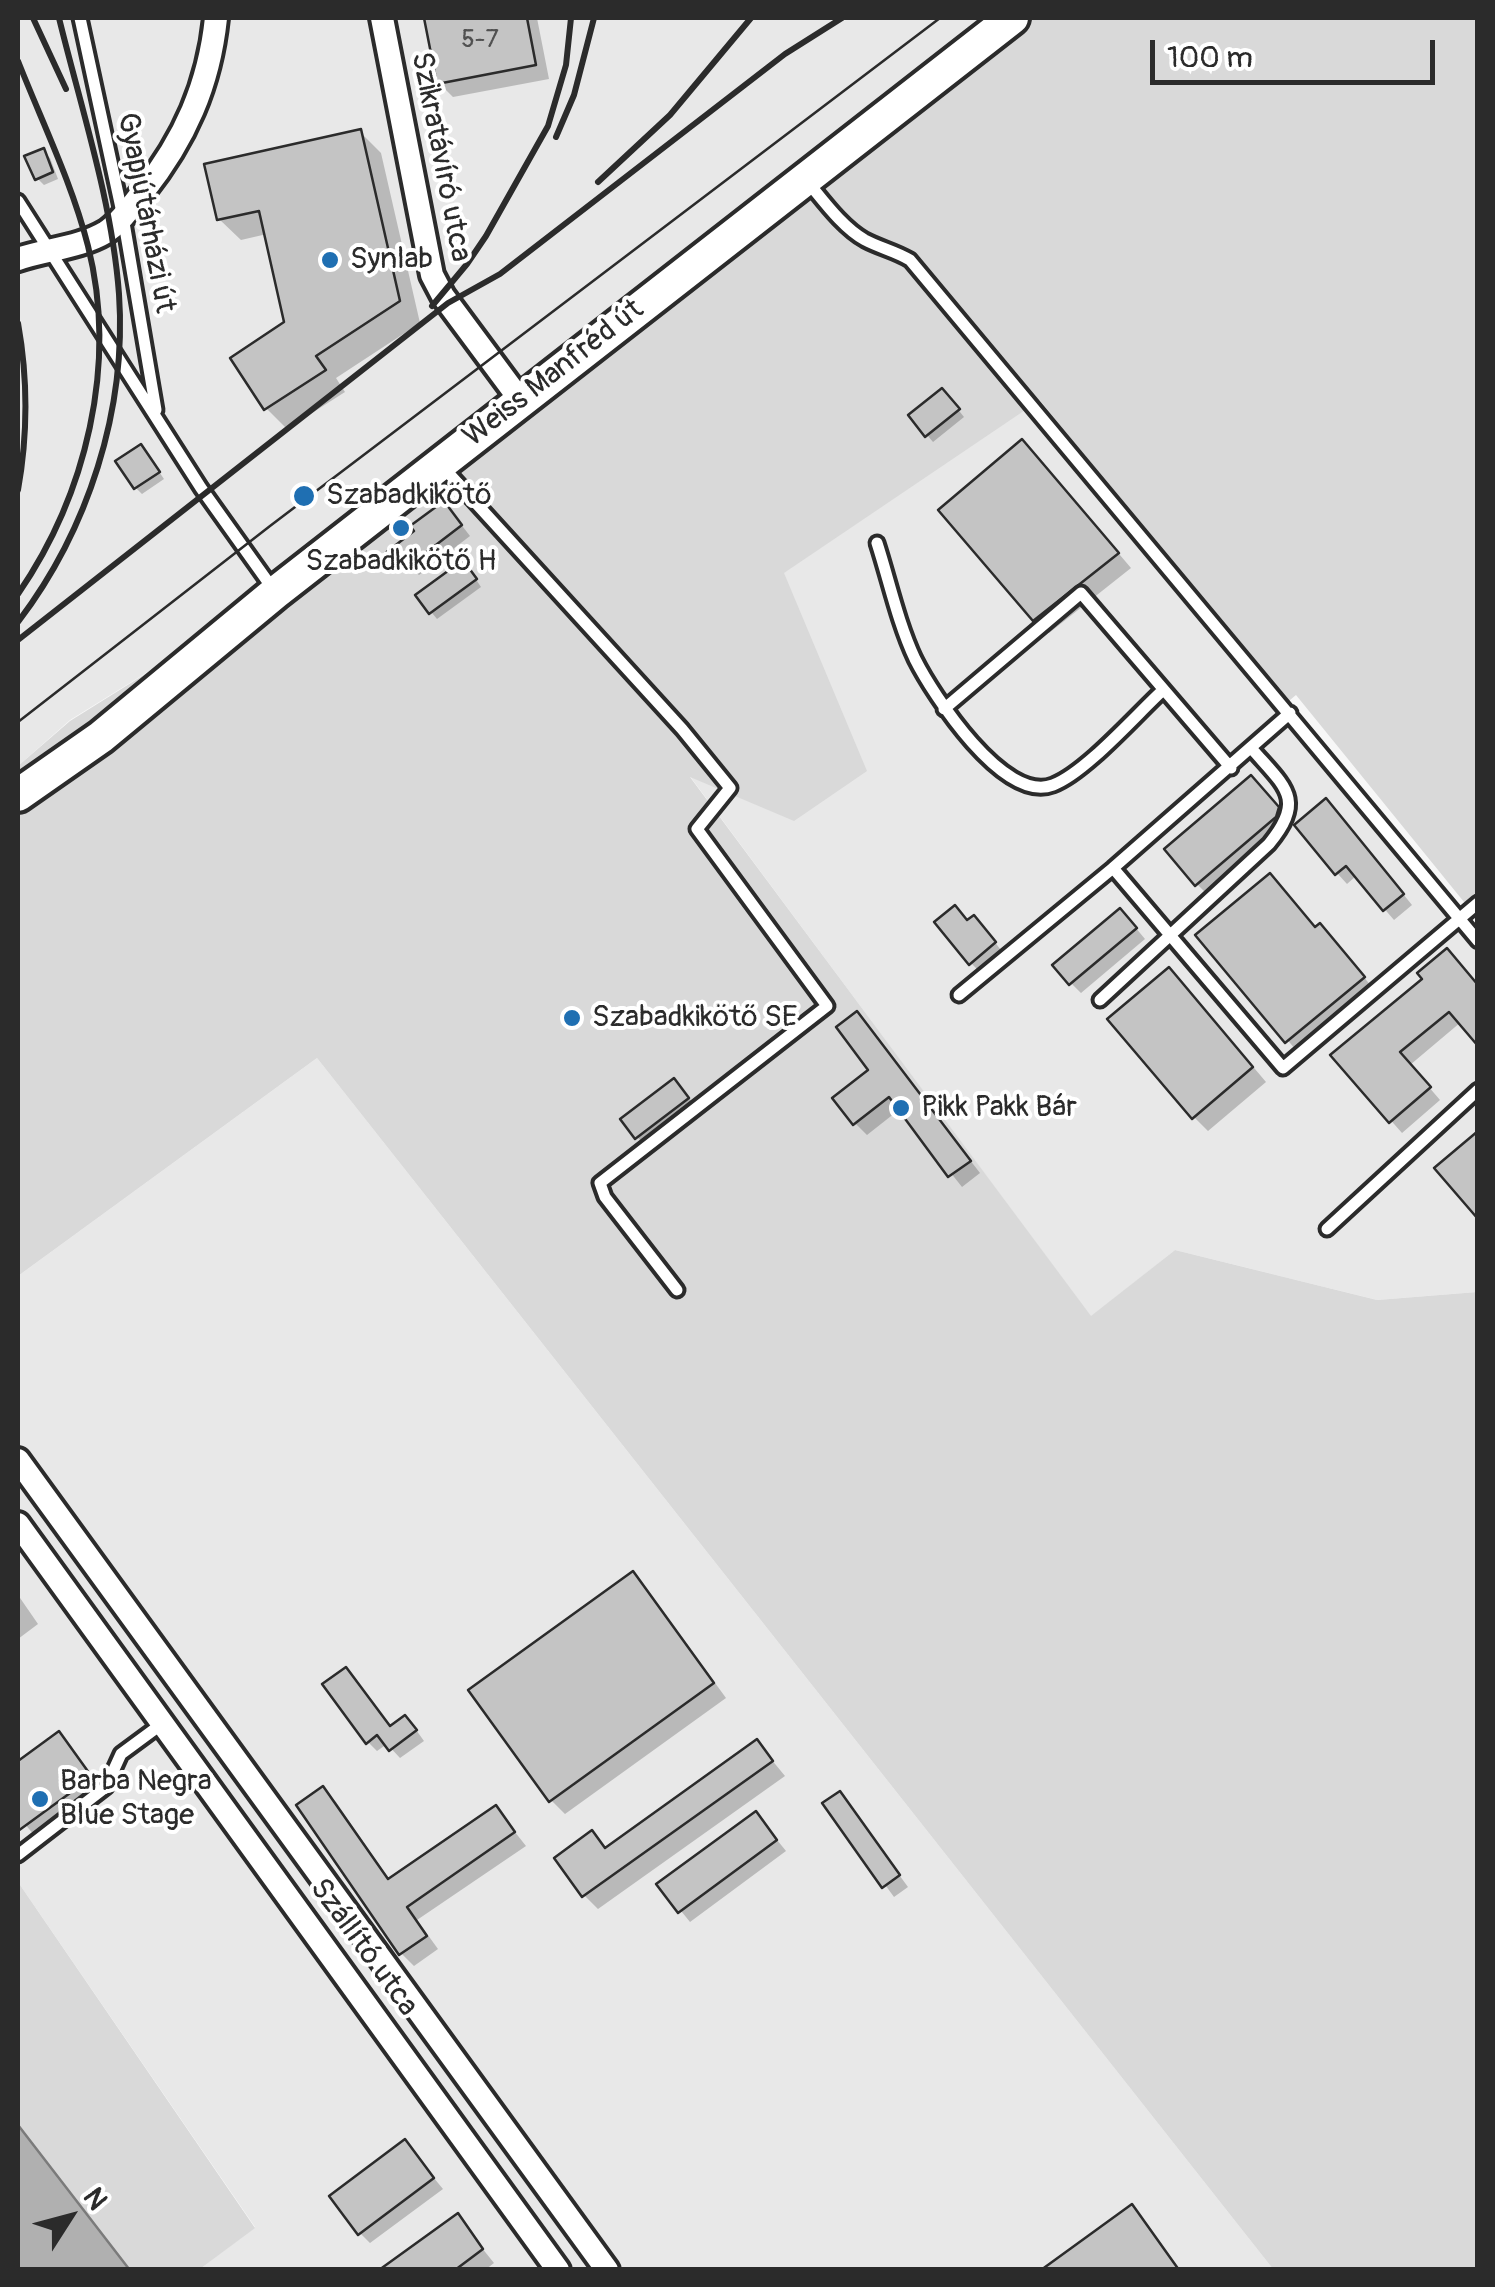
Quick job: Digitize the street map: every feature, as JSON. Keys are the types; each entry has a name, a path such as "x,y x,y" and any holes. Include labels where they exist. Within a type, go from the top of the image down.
{"main road":[{"name":"Weiss Manfréd út","path":"18,795 101,737 275,592 1012,18"},
{"name":"Weiss Manfréd út","path":"18,821 101,737"}],"street":[{"path":"18,259 104,233 122,218 171,154 191,118 206,77 216,18"},
{"name":"Szikratávíró utca","path":"382,18 432,275 443,296 521,401"},
{"name":"Szállító utca","path":"18,1460 607,2270"},
{"name":"Szállító utca","path":"18,1524 558,2270"},
{"path":"66,1590 98,1568"},
{"path":"237,1824 268,1801"},
{"path":"441,2107 473,2082"}],"lane":[{"name":"Gyapjútárházi út","path":"84,21 157,419"},
{"path":"804,178 866,240 910,260 1478,941"},
{"path":"18,201 165,432 275,592"},
{"path":"441,463 730,788 697,829 827,1006 600,1184 677,1290"},
{"path":"877,543 914,656 944,709 1000,771 1026,784 1049,787 1072,775 1162,691"},
{"path":"944,709 1081,593 1231,768"},
{"path":"959,996 1231,768 1290,713"},
{"path":"1100,1000 1269,844 1284,825 1291,800 1252,749"},
{"path":"1114,868 1283,1068 1478,904"},
{"path":"1327,1229 1478,1090"},
{"path":"18,1854 106,1787 122,1754 163,1723"}],"shaded area":[{"path":"18,18 1012,18 275,593 70,720 18,766"},
{"path":"1012,18 1477,18 1477,918 1296,695 1284,705 1040,400 784,573 867,771 794,821 690,777 1091,1316 1175,1250 1377,1300 1477,1292 1477,2269 1273,2269 317,1058 18,1276 18,766 70,721 275,593"},
{"path":"1040,399 1477,940 1477,1292 1377,1300 1175,1250 1091,1317 689,775 794,820 783,573"},
{"path":"317,1058 1273,2269 200,2269 255,2227 18,1882 18,1276"},
{"path":"18,1882 255,2228 200,2269 129,2269 18,2125"},
{"path":"18,2125 129,2269 18,2269"}],"building":[{"path":"424,18 527,18 536,65 437,84"},
{"name":"Synlab","path":"361,129 400,301 316,356 326,370 264,410 230,358 284,322 259,211 217,220 204,164"},
{"path":"44,148 53,172 35,180 24,156"},
{"path":"942,388 960,409 925,437 908,415"},
{"path":"1022,439 1119,553 1033,621 938,510"},
{"path":"141,444 160,472 134,489 115,461"},
{"path":"444,501 462,525 407,567 401,560 393,566 384,554 414,531 410,526"},
{"path":"463,560 477,579 429,614 415,595"},
{"path":"1251,775 1279,807 1276,817 1195,886 1164,849"},
{"path":"1326,798 1404,894 1383,911 1346,866 1335,875 1294,825"},
{"path":"1270,873 1315,927 1320,923 1365,977 1285,1043 1195,935"},
{"path":"955,905 967,920 974,915 996,942 969,965 934,922"},
{"path":"1120,908 1137,928 1069,985 1052,965"},
{"path":"1447,948 1478,985 1478,1046 1449,1012 1400,1052 1431,1087 1389,1123 1330,1055 1422,979 1417,973"},
{"path":"1169,967 1253,1067 1192,1119 1107,1019"},
{"path":"857,1011 971,1161 948,1177 889,1097 853,1125 832,1098 868,1070 836,1027"},
{"path":"674,1078 689,1098 635,1139 620,1119"},
{"path":"1478,1131 1478,1219 1434,1168"},
{"path":"633,1571 714,1683 549,1802 468,1690"},
{"path":"346,1667 390,1726 405,1715 417,1730 389,1751 377,1735 366,1744 322,1684"},
{"name":"Barba Negra Blue Stage","path":"59,1731 92,1777 18,1831 18,1761"},
{"path":"757,1739 773,1761 582,1897 554,1858 592,1830 605,1848"},
{"path":"323,1786 388,1879 496,1805 515,1832 407,1907 427,1936 399,1955 296,1805"},
{"path":"840,1791 900,1875 882,1888 822,1803"},
{"path":"756,1811 777,1840 678,1913 656,1884"},
{"path":"405,2139 434,2178 358,2235 329,2196"},
{"path":"1132,2204 1179,2270 1041,2270"},
{"path":"458,2213 483,2249 455,2270 379,2270"}],"tram line":[{"path":"18,722 940,18"}],"railway":[{"path":"33,18 66,89"},
{"path":"18,622 64,548 98,467 109,424 120,338 110,224 59,18"},
{"path":"432,306 486,236 548,126 566,65 571,18"},
{"path":"556,137 574,95 594,18"},
{"path":"598,182 670,115 751,18"},
{"path":"18,640 448,303 500,274 785,54 842,18"},
{"path":"18,61 81,222 96,291 99,337 90,428 78,472 42,556 18,594"},
{"path":"18,323 26,406 18,490"}],"place":[{"name":"Synlab","path":"330,260"},
{"name":"Szabadkikötő","path":"304,496"},
{"name":"Szabadkikötő H","path":"401,528"},
{"name":"Szabadkikötő SE","path":"572,1018"},
{"name":"Pikk Pakk Bár","path":"901,1108"},
{"name":"Barba Negra Blue Stage","path":"40,1799"}]}
